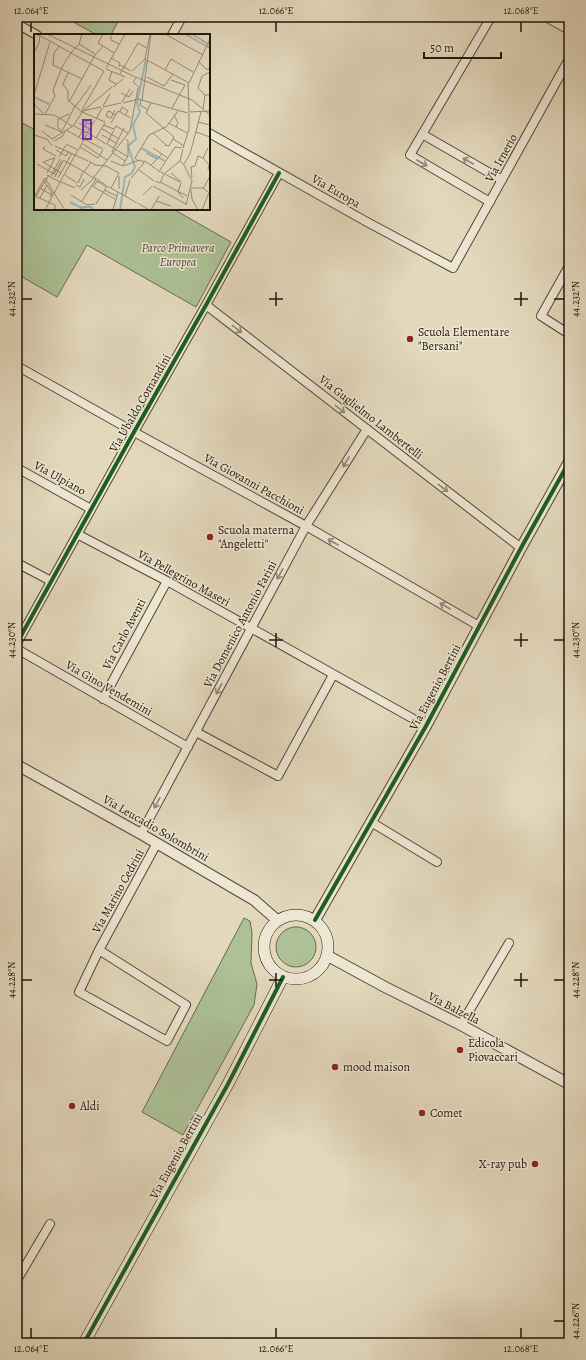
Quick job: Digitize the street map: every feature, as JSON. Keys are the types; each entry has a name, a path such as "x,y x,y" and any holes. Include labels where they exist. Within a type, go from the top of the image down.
{"main road":[{"path":"286,915 306,915 315,920 322,927 327,936 329,946 328,956 323,966 315,973 305,978 294,979 283,977 273,970 266,961 263,950 264,938 269,928 277,920 286,915"},
{"name":"Via Eugenio Bertini","path":"84,1343 228,1084 283,977"}],"street":[{"path":"173,34 182,17"},
{"path":"490,202 410,155 491,17"},
{"path":"546,17 569,30"},
{"path":"17,24 35,34"},
{"name":"Via Irnerio","path":"453,268 569,59"},
{"name":"Via Europa","path":"210,134 453,268"},
{"path":"422,134 502,180"},
{"name":"Via Ubaldo Comandini","path":"17,643 279,173"},
{"path":"569,266 542,316 569,334"},
{"name":"Via Guglielmo Lambertelli","path":"206,305 521,548"},
{"name":"Via Giovanni Pacchioni","path":"17,366 306,526 479,626"},
{"name":"Via Domenico Antonio Farini","path":"141,834 306,526 367,429"},
{"name":"Via Eugenio Bertini","path":"315,920 426,726 521,548 569,462"},
{"name":"Via Ulpiano","path":"17,468 91,509"},
{"name":"Via Pellegrino Maseri","path":"77,534 166,581 426,726"},
{"path":"17,563 51,581"},
{"name":"Via Carlo Aventi","path":"103,699 166,581"},
{"name":"Via Gino Vendemini","path":"17,649 188,747"},
{"path":"196,732 278,776 333,675"},
{"name":"Via Leucadio Solombrini","path":"17,765 158,843 254,900 277,920"},
{"path":"371,822 437,862"},
{"name":"Via Marino Cedrini","path":"99,950 186,1004 167,1041 79,992 99,950 158,843"},
{"path":"461,1025 509,943"},
{"name":"Via Balzella","path":"328,956 385,987 461,1025 569,1084"},
{"path":"17,1280 50,1224"}],"green space":[{"path":"64,17 120,17 112,34 95,34"},
{"name":"Parco Primavera Europea","path":"17,120 34,129 34,210 175,210 231,242 196,307 87,245 57,297 17,274"},
{"path":"244,918 250,921 252,933 251,963 257,984 254,1005 183,1135 142,1112"},
{"path":"300,927 307,930 313,936 316,947 315,955 307,964 300,967 292,967 285,964 277,955 276,943 279,936 288,928"}],"cycle path":[{"path":"17,643 279,173"},
{"path":"315,920 426,726 521,548 569,462"},
{"path":"84,1343 228,1084 283,977"}],"place":[{"name":"Scuola Elementare \"Bersani\"","path":"410,339"},
{"name":"Scuola materna \"Angeletti\"","path":"210,537"},
{"name":"Edicola Piovaccari","path":"460,1050"},
{"name":"mood maison","path":"335,1067"},
{"name":"Aldi","path":"72,1106"},
{"name":"Comet","path":"422,1113"},
{"name":"X-ray pub","path":"535,1164"}]}
